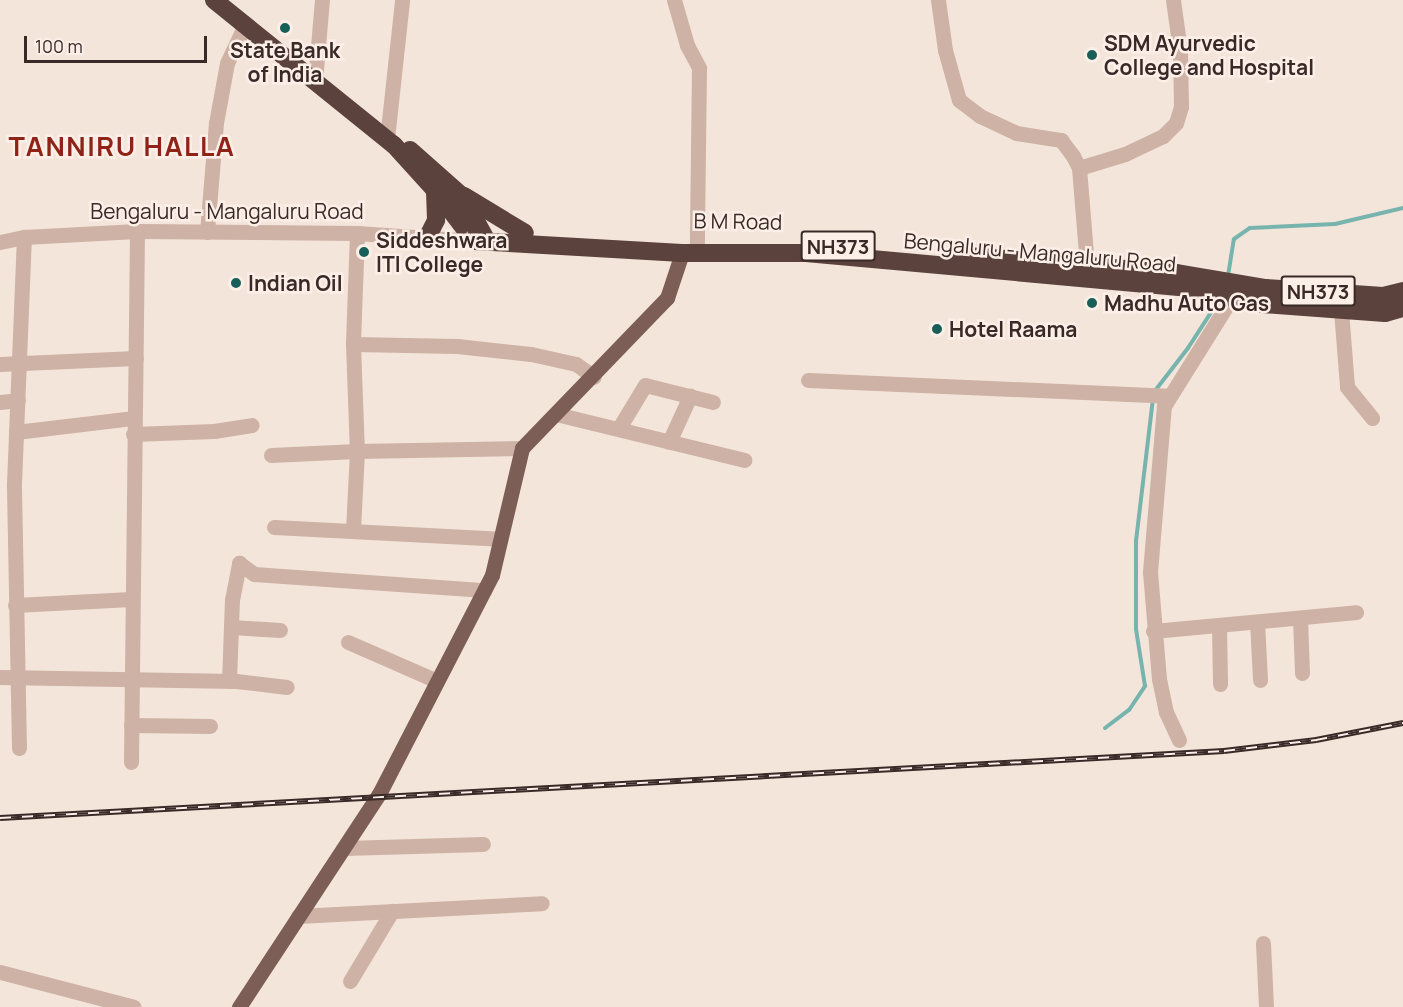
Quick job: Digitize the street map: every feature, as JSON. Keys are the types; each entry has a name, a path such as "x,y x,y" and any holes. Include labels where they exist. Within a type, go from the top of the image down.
{"highway":[{"path":"214,0 391,142 473,236"},
{"path":"391,142 407,148 462,196 525,233"},
{"path":"428,236 436,220 435,190"},
{"path":"462,196 473,236"},
{"name":"B M Road","path":"473,236 525,233 690,248 820,245 1087,266 1207,284"},
{"name":"Bengaluru - Mangaluru Road","path":"473,236 806,253 1207,284 1230,291 1341,309 1385,313 1403,308"},
{"name":"NH373","path":"1230,291 1266,288 1383,296 1403,291"}],"main road":[{"path":"239,1007 380,794 484,590 500,539 522,448 594,377 668,298 690,248"}],"street":[{"path":"315,81 322,0"},
{"path":"391,142 402,0"},
{"path":"674,0 687,45 699,68 690,248"},
{"path":"938,0 945,50 959,100 980,116 1016,133 1060,140 1079,168 1087,266"},
{"path":"1079,168 1125,154 1163,136 1176,123 1180,107 1180,50 1173,0"},
{"path":"207,232 216,123 227,63 246,25"},
{"path":"131,762 131,599 137,231"},
{"name":"Bengaluru - Mangaluru Road","path":"0,242 24,237 137,231 473,236"},
{"path":"352,531 357,451 353,344 357,233"},
{"path":"19,748 18,678 10,597 7,474 16,432 24,237"},
{"path":"1179,740 1166,712 1153,631 1150,572 1168,396 1230,291"},
{"path":"1341,309 1347,387 1372,418"},
{"path":"353,344 457,346 531,354 576,364 594,377"},
{"path":"0,364 19,361 136,358"},
{"path":"808,380 1168,396"},
{"path":"619,428 645,385 713,402"},
{"path":"669,442 690,396"},
{"path":"0,402 18,400"},
{"path":"556,414 744,460"},
{"path":"16,432 134,418"},
{"path":"133,434 214,431 252,425"},
{"path":"271,455 522,448"},
{"path":"274,527 500,539"},
{"path":"229,681 231,627 239,563 254,574 484,590"},
{"path":"10,597 131,599"},
{"path":"1153,631 1356,612"},
{"path":"1300,618 1302,673"},
{"path":"1257,622 1260,680"},
{"path":"1218,625 1221,684"},
{"path":"231,627 280,630"},
{"path":"348,642 437,681"},
{"path":"0,677 229,681 287,687"},
{"path":"131,725 210,726"},
{"path":"345,848 483,844"},
{"path":"298,916 542,903"},
{"path":"350,981 392,911"},
{"path":"1263,942 1266,1007"},
{"path":"0,972 134,1007"}],"waterway":[{"path":"1228,276 1234,239 1250,228 1335,224 1403,208"},
{"path":"1154,392 1188,348 1219,300"},
{"path":"1105,728 1129,710 1145,686 1136,629 1136,541 1153,399"}],"railway":[{"path":"0,818 1224,751 1316,740 1403,723"}],"place":[{"name":"State Bank of India","path":"285,28"},
{"name":"SDM Ayurvedic College and Hospital","path":"1092,55"},
{"name":"Siddeshwara ITI College","path":"364,252"},
{"name":"Indian Oil","path":"236,283"},
{"name":"Madhu Auto Gas","path":"1092,303"},
{"name":"Hotel Raama","path":"937,329"}],"district":[{"name":"TANNIRU HALLA","path":"122,146"}]}
